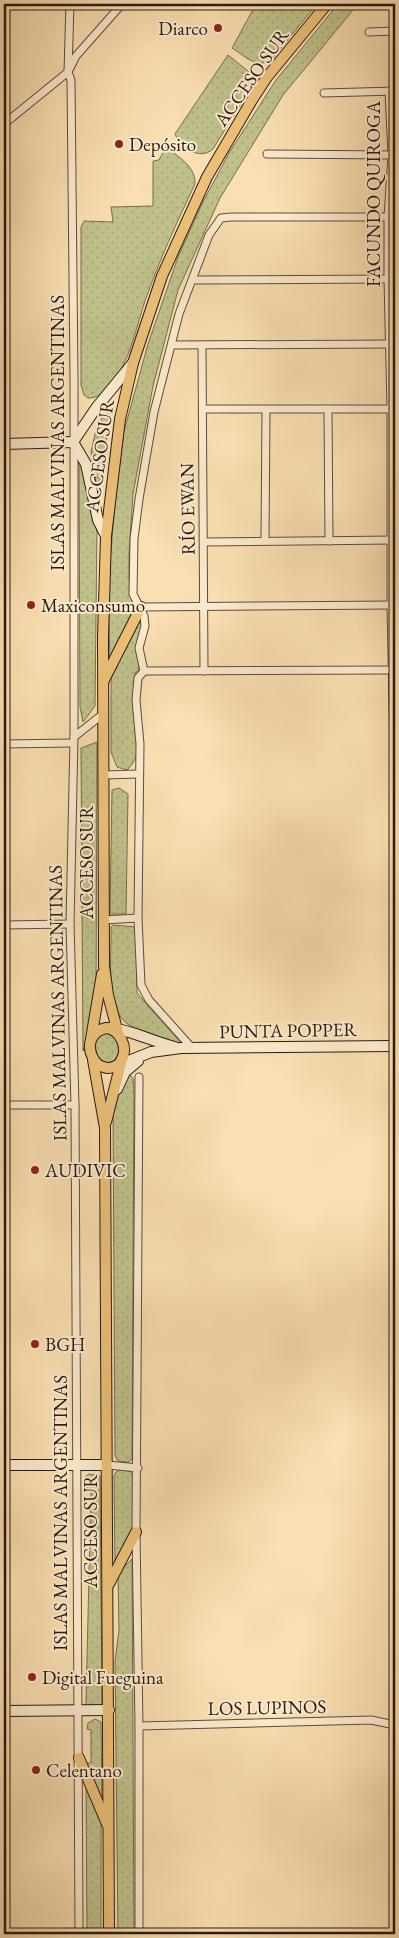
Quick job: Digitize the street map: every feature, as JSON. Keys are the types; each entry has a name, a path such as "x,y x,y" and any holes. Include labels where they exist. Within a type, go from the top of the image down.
{"main road":[{"name":"ACCESO SUR","path":"115,1030 104,966 103,683 106,536 120,419 133,363 162,276 207,177 252,100 278,64 327,4"},
{"path":"103,683 141,607"},
{"name":"ACCESO SUR","path":"90,1041 104,966"},
{"path":"98,1030 115,1030 122,1043 119,1064 105,1068 100,1067 93,1060 90,1052 90,1041 98,1030"},
{"name":"ACCESO SUR","path":"93,1060 105,1128 110,1934"},
{"name":"ACCESO SUR","path":"105,1128 119,1064"},
{"path":"108,1587 136,1532"},
{"path":"79,1758 109,1828"}],"street":[{"name":"ISLAS MALVINAS ARGENTINAS","path":"70,4 68,72 71,80 74,740 70,924 75,1105 79,1934"},
{"path":"4,124 68,72 76,56 122,4"},
{"path":"369,32 395,31"},
{"path":"324,92 392,91"},
{"name":"FACUNDO QUIROGA","path":"392,91 395,806"},
{"path":"266,154 393,155"},
{"path":"144,671 139,653 145,626 144,616 133,594 134,539 154,412 179,314 209,236 221,218 392,217"},
{"path":"192,280 392,279"},
{"path":"172,344 202,346 392,344"},
{"name":"RÍO EWAN","path":"202,346 204,671"},
{"path":"73,442 96,408 133,363"},
{"path":"203,409 393,409"},
{"path":"265,541 266,410"},
{"path":"328,410 329,541"},
{"path":"4,444 73,442"},
{"path":"73,442 86,464 98,520 106,536"},
{"path":"204,542 394,540"},
{"path":"141,607 393,605"},
{"path":"186,1048 144,992 141,985 138,918 140,744 136,685 138,678 144,671 394,670"},
{"path":"4,744 74,740 103,714"},
{"path":"103,775 139,774"},
{"path":"103,920 138,918"},
{"path":"4,925 70,924"},
{"name":"PUNTA POPPER","path":"115,1030 154,1042 186,1048"},
{"name":"PUNTA POPPER","path":"119,1064 152,1052 186,1048 395,1046"},
{"path":"110,1103 125,1072 152,1052"},
{"path":"138,1077 138,1468 136,1532 139,1726 139,1934"},
{"path":"4,1105 75,1105"},
{"path":"4,1465 108,1465 138,1468"},
{"path":"4,1711 109,1710"},
{"name":"LOS LUPINOS","path":"139,1726 371,1720 395,1725"}],"green space":[{"path":"256,4 317,4 272,59 261,63 251,61 232,48"},
{"path":"338,4 358,4 283,95 220,198 178,290 153,386 133,494 129,580 135,607 134,615 110,661 108,585 116,492 124,431 148,344 178,257 203,202 229,153 276,80"},
{"path":"228,55 249,72 252,86 213,149 202,154 191,151 182,144 175,134"},
{"path":"166,147 190,167 195,178 195,184 156,271 124,365 106,390 93,398 88,398 84,395 81,385 81,227 84,221 113,222 111,207 153,206 153,161 159,160"},
{"path":"112,405 98,495 91,452 97,425"},
{"path":"79,459 84,471 97,528 95,706 83,722 80,707"},
{"path":"141,617 139,670 135,673 134,688 138,745 133,763 127,770 117,767 111,752 111,674"},
{"path":"97,742 96,1000 83,1051 81,748"},
{"path":"119,788 128,794 126,914 110,914 112,790"},
{"path":"113,925 136,927 137,993 182,1044 171,1042 129,1025 121,1018 116,1007 111,980 111,927"},
{"path":"106,1033 115,1037 118,1044 118,1054 112,1063 103,1063 97,1055 95,1046 98,1039"},
{"path":"127,1073 133,1078 134,1090 132,1459 128,1462 118,1461 115,1456 113,1108"},
{"path":"120,1470 130,1471 134,1477 133,1533 115,1563 114,1476"},
{"path":"89,1474 100,1476 102,1706 86,1706 91,1490 85,1487 85,1477"},
{"path":"132,1559 134,1934 118,1934 115,1661 119,1630 118,1573"},
{"path":"95,1719 101,1722 102,1802 87,1764 91,1762 91,1730 87,1729 88,1723"},
{"path":"86,1782 101,1821 101,1934 87,1934"}],"place":[{"name":"Diarco","path":"218,28"},
{"name":"Depósito","path":"119,144"},
{"name":"Maxiconsumo","path":"31,605"},
{"name":"AUDIVIC","path":"35,1170"},
{"name":"BGH","path":"35,1344"},
{"name":"Digital Fueguina","path":"32,1677"},
{"name":"Celentano","path":"36,1770"}]}
